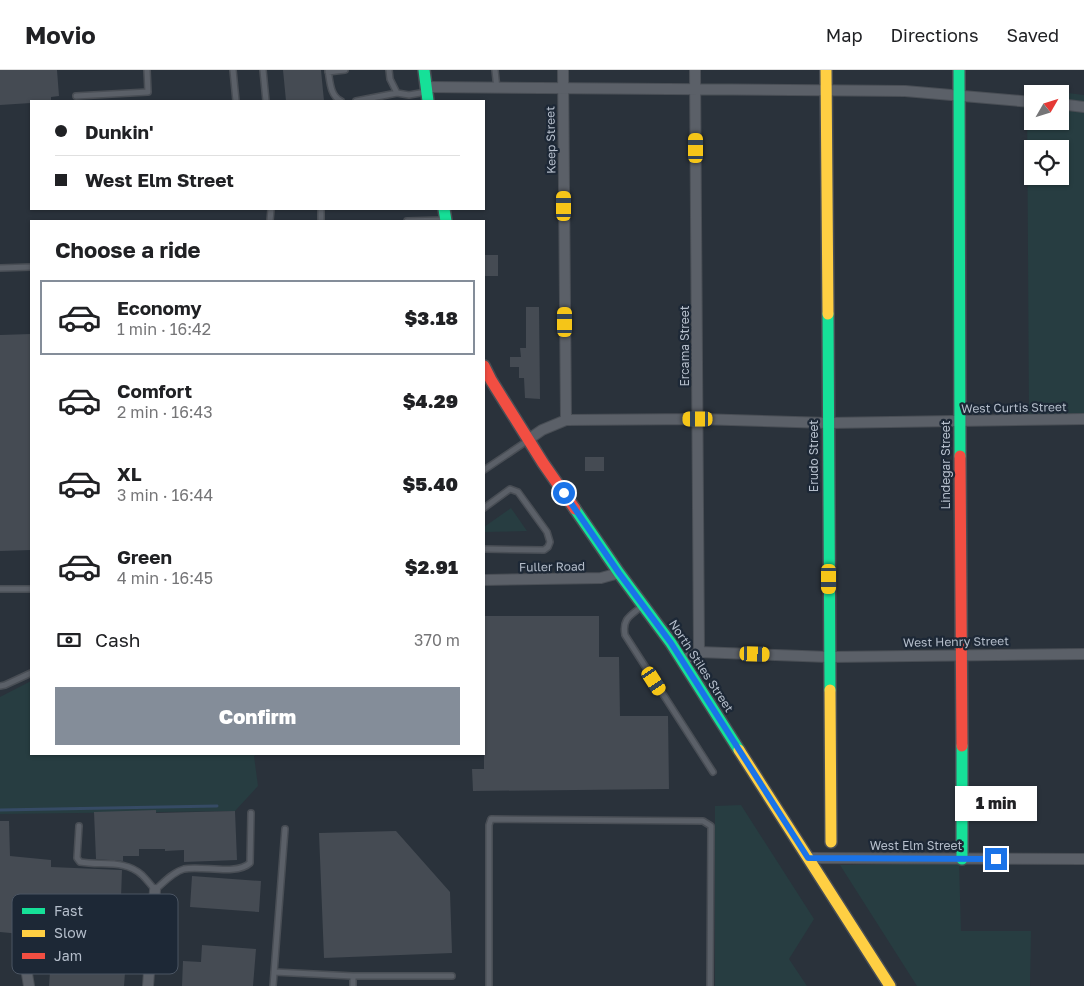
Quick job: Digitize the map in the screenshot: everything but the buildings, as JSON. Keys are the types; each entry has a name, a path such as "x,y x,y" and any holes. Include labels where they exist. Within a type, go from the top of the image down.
{"street":[{"path":"424,70 427,93 497,88 905,91 1024,101"},
{"name":"Keep Street","path":"563,70 566,420"},
{"name":"Ercama Street","path":"696,70 699,652"},
{"name":"Erudo Street","path":"826,70 831,842"},
{"name":"Lindegar Street","path":"959,70 962,859"},
{"path":"1069,105 1084,106"},
{"name":"North Stiles Street","path":"485,368 543,464 619,573 671,643 890,986"},
{"name":"West Curtis Street","path":"529,439 542,430 566,420 698,419 828,423 1084,419"},
{"name":"Fuller Road","path":"485,580 601,578 619,573"},
{"path":"682,662 699,652"},
{"name":"West Henry Street","path":"699,652 829,657 1084,654"},
{"name":"West Elm Street","path":"808,858 1084,859"},
{"path":"155,890 155,894"},
{"path":"27,974 29,986"}],"lane":[{"path":"76,96 148,92 147,70"},
{"path":"232,70 236,100"},
{"path":"263,70 266,100"},
{"path":"337,100 331,89 328,71 345,70"},
{"path":"389,70 390,79 397,93"},
{"path":"495,70 497,88"},
{"path":"361,100 397,93 409,95 427,93"},
{"path":"415,220 445,216"},
{"path":"0,268 30,267"},
{"path":"485,469 529,439"},
{"path":"485,507 510,490 514,490 521,495 547,532 550,542 544,550 485,550"},
{"path":"0,589 30,589"},
{"path":"644,605 628,617 624,626 625,635 713,772"},
{"path":"0,686 30,673"},
{"path":"79,826 77,858 80,862 121,864 142,875 155,890 171,876 184,869 238,869 247,866 250,863 251,813"},
{"path":"489,986 489,825 491,819 703,821 711,826 710,986"},
{"path":"273,986 286,829"},
{"path":"274,972 353,976 452,976"},
{"path":"353,976 353,986"}],"green space":[{"path":"1069,93 1084,95 1084,420 1029,420 1028,185 1069,185 1069,140 1027,140 1027,130 1069,130"},
{"path":"511,508 527,531 485,532 485,526"},
{"path":"30,682 30,755 256,755 254,756 258,786 235,811 0,814 0,697"},
{"path":"741,805 814,919 789,959 807,986 715,986 715,806"},
{"path":"959,863 961,931 1031,931 1030,986 917,986 840,865"}],"waterway":[{"path":"0,810 217,806"}],"traffic: fast":[{"path":"424,70 428,100"},
{"path":"959,70 960,456"},
{"path":"444,210 446,220"},
{"path":"828,314 830,690"},
{"path":"575,509 619,573 671,643 739,750"},
{"path":"962,746 962,859"}],"traffic: slow":[{"path":"826,70 828,314"},
{"path":"830,690 831,842"},
{"path":"739,750 890,986"}],"traffic: jam":[{"path":"485,368 543,463 575,509"},
{"path":"960,456 962,746"}],"route":[{"path":"564,493 619,573 671,643 808,858 996,859"}]}
